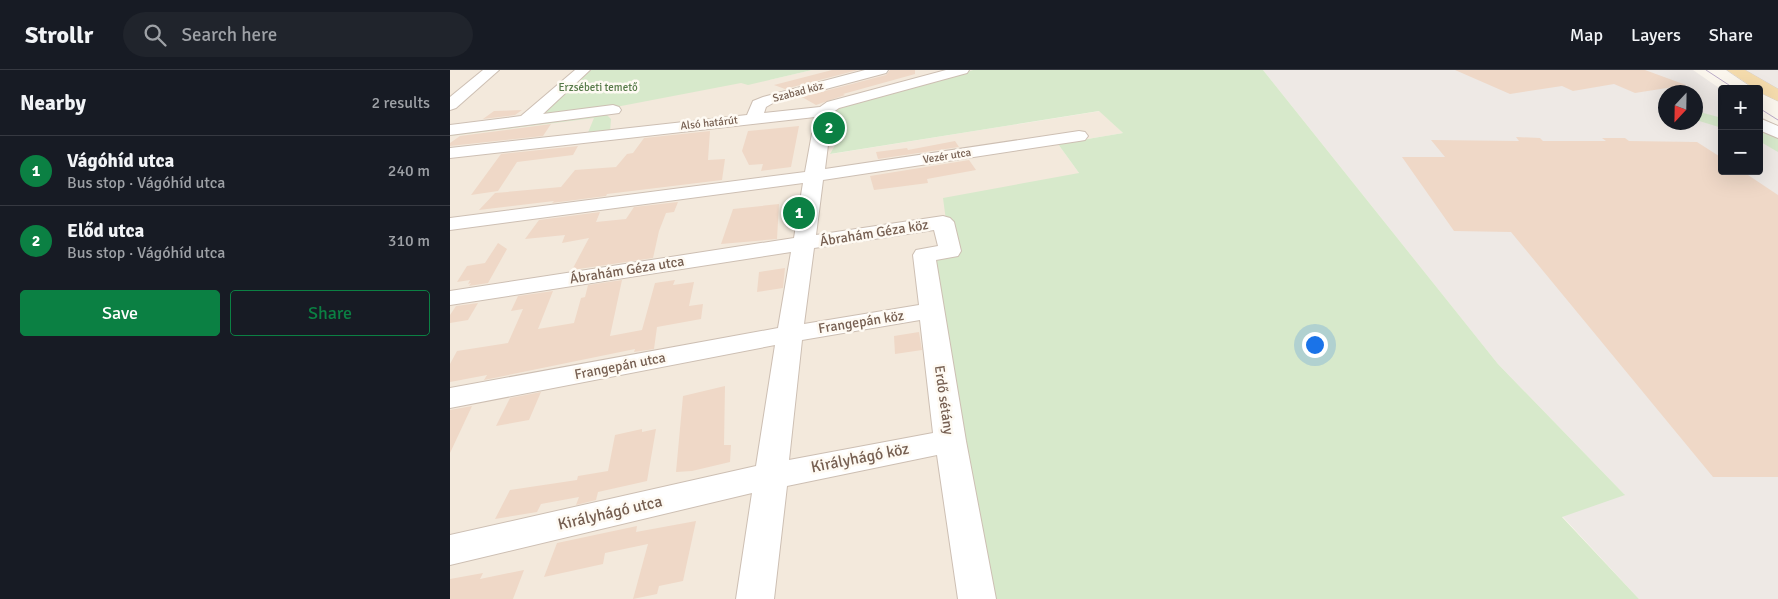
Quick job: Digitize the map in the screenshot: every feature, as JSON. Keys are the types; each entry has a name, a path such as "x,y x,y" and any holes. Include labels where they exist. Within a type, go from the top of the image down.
{"main road":[{"path":"1724,70 1748,85"},
{"path":"1734,70 1778,96"},
{"path":"1763,94 1778,103"}],"street":[{"path":"450,105 492,70"},
{"path":"524,122 583,70"},
{"name":"Szabad köz","path":"754,118 759,104 768,100 881,70"},
{"name":"Alsó határút","path":"450,153 824,111 833,105 962,70"},
{"path":"450,130 613,110"},
{"path":"755,599 790,334 824,111"},
{"path":"1763,125 1778,133"},
{"name":"Vezér utca","path":"450,224 815,176 1079,136"},
{"name":"Ábrahám Géza köz","path":"805,243 943,222"},
{"name":"Erdő sétány","path":"943,222 950,251 924,256 950,440 977,599"},
{"name":"Ábrahám Géza utca","path":"450,298 805,243"},
{"name":"Frangepán köz","path":"790,334 932,310"},
{"name":"Frangepán utca","path":"450,398 790,334"},
{"name":"Királyhágó köz","path":"771,476 950,440"},
{"name":"Királyhágó utca","path":"450,550 771,476"}],"shaded area":[{"path":"450,70 591,70 542,113 758,74 769,80 812,70 973,70 834,112 842,133 831,154 1100,111 1123,133 1058,144 1079,173 956,252 983,599 450,599"},
{"path":"1263,70 1693,70 1718,87 1718,175 1763,175 1763,118 1778,127 1778,599 1639,599 1562,516 1624,494 1498,364"},
{"path":"1744,70 1778,70 1778,90"}],"green space":[{"name":"Erzsébeti temető","path":"591,70 812,70 748,85 741,83 595,111 541,114"},
{"path":"973,70 1263,70 1498,364 1625,495 1562,517 1639,599 977,599 924,255 950,251 943,198 1079,173 1058,144 1123,133 1099,111 830,154 842,133 834,111 839,107"},
{"path":"1703,113 1718,117 1718,127 1703,122"},
{"path":"606,114 611,119 610,132 587,135 594,118 450,136 450,133"},
{"path":"1763,131 1778,138 1778,152 1763,143"}],"building":[{"path":"832,70 858,70 785,89 774,85"},
{"path":"890,70 915,70 915,74 843,94 845,95 816,105 802,97 886,75"},
{"path":"1455,70 1645,70 1686,85 1658,85 1658,89 1635,93 1614,84 1573,91 1562,86 1510,94"},
{"path":"522,110 515,115 483,119 494,111"},
{"path":"551,124 543,136 450,146 450,143 460,136"},
{"path":"799,126 791,167 761,171 763,164 749,165 742,151 748,131"},
{"path":"710,131 708,160 725,159 722,180 607,194 606,196 552,203 554,201 479,210 495,193 561,187 575,170 616,167 627,154 633,153 644,138"},
{"path":"1516,137 1540,138 1543,141 1606,141 1602,138 1625,138 1629,141 1697,142 1718,155 1718,175 1748,175 1778,195 1778,477 1713,477 1511,232 1454,231 1402,157 1445,157 1431,140 1519,141"},
{"path":"955,141 959,147 878,159 876,152 907,148 908,150"},
{"path":"578,146 573,155 517,162 498,191 471,195 501,154"},
{"path":"969,160 976,170 927,179 928,183 874,190 870,176"},
{"path":"678,202 674,212 666,213 659,231 653,258 572,270 589,238 562,243 565,235 525,239 539,220 600,212 596,222 626,219 634,207"},
{"path":"779,204 777,239 721,244 733,209"},
{"path":"498,243 507,249 488,283 469,286 470,280 457,282 467,266 485,263"},
{"path":"785,268 783,288 757,292 759,272"},
{"path":"622,280 610,336 642,330 655,283 675,280 673,285 694,282 689,306 703,304 701,319 657,327 654,349 634,352 635,349 484,380 487,375 450,382 450,364 457,351 508,343 523,309 511,311 518,296 553,291 538,329 574,323 581,298 585,297 588,285"},
{"path":"478,303 468,320 450,323 450,315 456,306"},
{"path":"919,332 922,350 895,354 894,336"},
{"path":"725,386 724,445 731,445 730,462 692,471 676,472 683,396"},
{"path":"541,392 529,420 496,426 510,398"},
{"path":"472,406 450,453 450,410"},
{"path":"642,429 642,432 656,429 647,481 598,492 596,500 576,505 579,497 541,504 537,512 495,519 510,490 577,480 578,476 608,471 615,435"},
{"path":"696,521 683,581 659,586 657,594 633,599 648,544 605,553 603,564 544,577 557,543 637,526 636,532"},
{"path":"524,570 513,599 450,599 450,579 483,573 480,579"}],"tram line":[{"path":"1706,70 1729,85"},
{"path":"1763,111 1778,120"}],"place":[{"name":"Előd utca","path":"829,128"},
{"name":"Vágóhíd utca","path":"799,213"}]}
